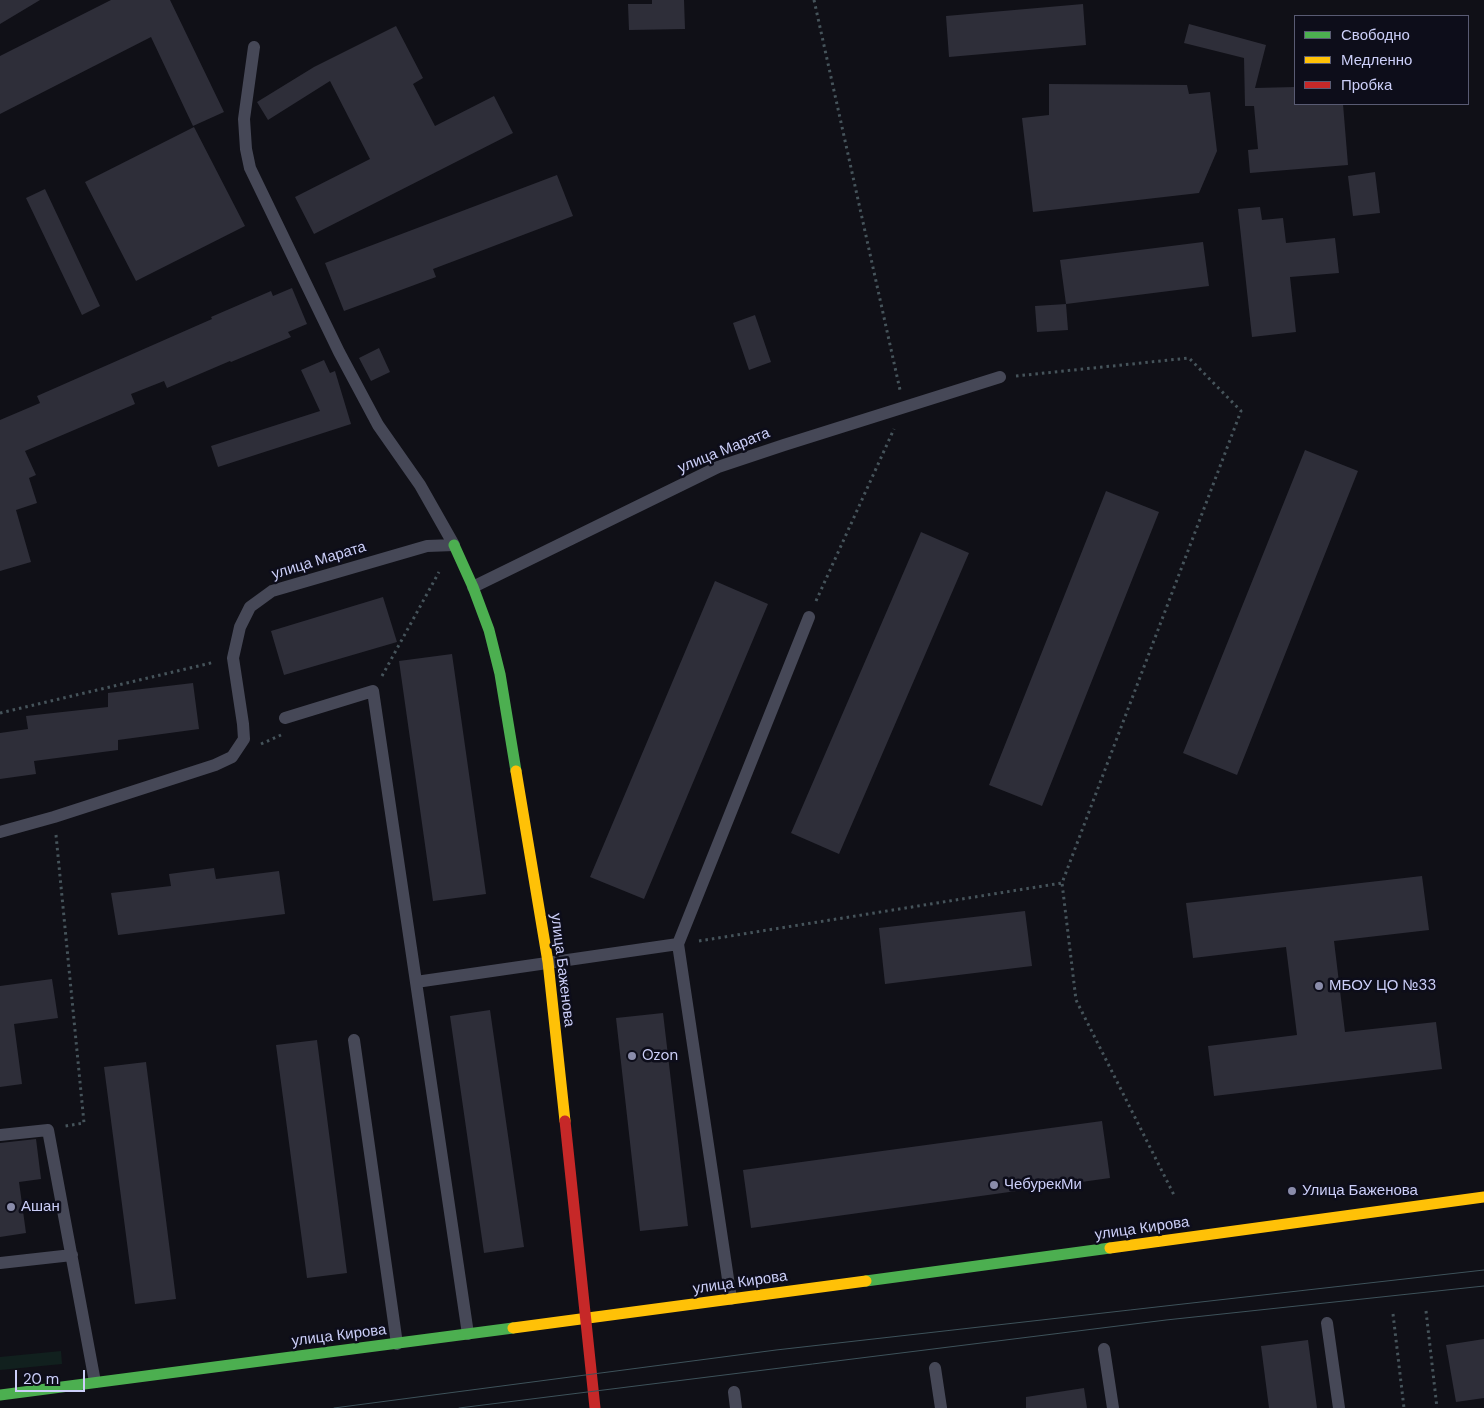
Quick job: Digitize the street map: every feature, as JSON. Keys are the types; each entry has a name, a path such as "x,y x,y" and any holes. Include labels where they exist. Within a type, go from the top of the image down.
{"street":[{"name":"улица Баженова","path":"454,545 473,587 489,630 500,674 548,962 595,1408"},
{"name":"улица Кирова","path":"2,1395 585,1319 1484,1197"}],"lane":[{"path":"254,47 244,119 246,149 250,168 339,352 378,425 420,485 454,545"},
{"name":"улица Марата","path":"473,587 718,467 1000,378"},
{"name":"улица Марата","path":"233,658 240,628 250,607 272,592 427,546 454,545"},
{"path":"731,1299 678,944 809,617"},
{"path":"0,832 54,817 215,765 232,757 244,739 233,658"},
{"path":"284,718 373,691 468,1334"},
{"path":"416,982 678,944"},
{"path":"354,1040 397,1344"},
{"path":"0,1135 48,1130 96,1382"},
{"path":"0,1264 72,1255"},
{"path":"1327,1323 1339,1408"},
{"path":"1104,1349 1113,1408"},
{"path":"935,1368 941,1408"},
{"path":"734,1392 736,1408"},
{"path":"2,1395 6,1408"}],"path":[{"path":"809,617 904,408 814,0"},
{"path":"1000,378 1189,358 1241,411 1062,883 1076,1000 1175,1197"},
{"path":"373,691 454,545"},
{"path":"0,713 233,658"},
{"path":"48,1130 84,1123 54,817"},
{"path":"678,944 1062,883"},
{"path":"1426,1311 1438,1408"},
{"path":"1393,1314 1404,1408"}],"shaded area":[{"path":"61,1351 62,1364 0,1370 0,1357"}],"building":[{"path":"0,0 40,0 0,24"},
{"path":"111,0 170,0 224,112 193,126 151,37 0,114 0,56"},
{"path":"652,0 684,0 685,29 629,30 628,4 652,4"},
{"path":"1083,4 1086,45 949,57 946,16"},
{"path":"1189,24 1266,45 1255,88 1294,87 1294,105 1343,105 1348,165 1250,173 1248,150 1258,149 1254,106 1245,106 1244,58 1184,43"},
{"path":"396,26 423,78 413,84 435,126 494,96 513,133 314,234 295,197 370,159 330,81 268,120 257,102 314,67"},
{"path":"1049,84 1187,85 1189,94 1210,92 1217,151 1199,193 1033,212 1022,118 1049,115"},
{"path":"194,127 245,226 136,281 85,182"},
{"path":"1375,172 1380,213 1353,216 1348,176"},
{"path":"557,175 573,216 433,269 436,277 344,311 325,263"},
{"path":"45,189 100,306 82,315 26,198"},
{"path":"1260,207 1262,220 1283,218 1286,243 1335,238 1339,273 1290,277 1296,332 1252,337 1238,209"},
{"path":"1203,242 1209,286 1066,304 1060,260"},
{"path":"292,288 307,324 288,332 291,337 167,388 164,381 131,394 135,404 25,451 36,475 29,478 37,503 16,510 31,562 0,571 0,420 40,403 37,396 212,319 211,317 271,291 273,296"},
{"path":"1066,304 1068,330 1037,332 1035,306"},
{"path":"755,315 771,362 749,370 733,323"},
{"path":"379,348 390,372 371,381 359,358"},
{"path":"324,360 330,373 335,371 351,424 218,467 211,446 320,411 301,370"},
{"path":"1305,450 1358,471 1237,775 1183,753"},
{"path":"1106,491 1159,512 1042,806 989,785"},
{"path":"921,532 969,553 839,854 791,833"},
{"path":"715,581 768,604 644,899 590,877"},
{"path":"383,597 397,642 284,675 271,631"},
{"path":"452,654 486,894 433,901 399,661"},
{"path":"193,683 199,729 118,740 118,750 34,761 36,774 0,779 0,733 28,729 26,716 108,707 108,693"},
{"path":"214,868 216,879 279,871 285,914 118,935 111,893 171,886 169,874"},
{"path":"1422,876 1429,930 1334,941 1345,1032 1436,1022 1442,1069 1214,1096 1208,1046 1297,1035 1286,947 1193,958 1186,903"},
{"path":"1025,911 1032,966 885,984 879,928"},
{"path":"52,979 58,1018 14,1024 22,1084 0,1087 0,986"},
{"path":"490,1010 524,1247 484,1253 450,1016"},
{"path":"663,1013 688,1226 640,1231 616,1018"},
{"path":"317,1040 347,1273 307,1278 276,1045"},
{"path":"146,1062 176,1299 135,1304 104,1067"},
{"path":"1102,1121 1110,1178 751,1228 743,1170"},
{"name":"Ашан","path":"36,1139 41,1179 19,1182 26,1233 0,1237 0,1143"},
{"path":"1484,1339 1484,1398 1456,1402 1446,1345"},
{"path":"1308,1340 1317,1408 1269,1408 1261,1346"},
{"path":"1084,1388 1087,1408 1026,1408 1026,1397"}],"tram line":[{"path":"334,1408 776,1350 1484,1270"},
{"path":"459,1408 1166,1320 1484,1286"}],"traffic: fast":[{"path":"454,545 473,587 489,630 500,674 516,771"},
{"path":"866,1281 1110,1248"},
{"path":"0,1395 513,1328"}],"traffic: slow":[{"path":"516,771 548,962 565,1121"},
{"path":"1110,1248 1484,1197"},
{"path":"513,1328 866,1281"}],"traffic: jam":[{"path":"565,1121 595,1408"}],"place":[{"name":"МБОУ ЦО №33","path":"1319,986"},
{"name":"Ozon","path":"632,1056"},
{"name":"ЧебурекМи","path":"994,1185"},
{"name":"Улица Баженова","path":"1292,1191"},
{"name":"Ашан","path":"11,1207"}]}
